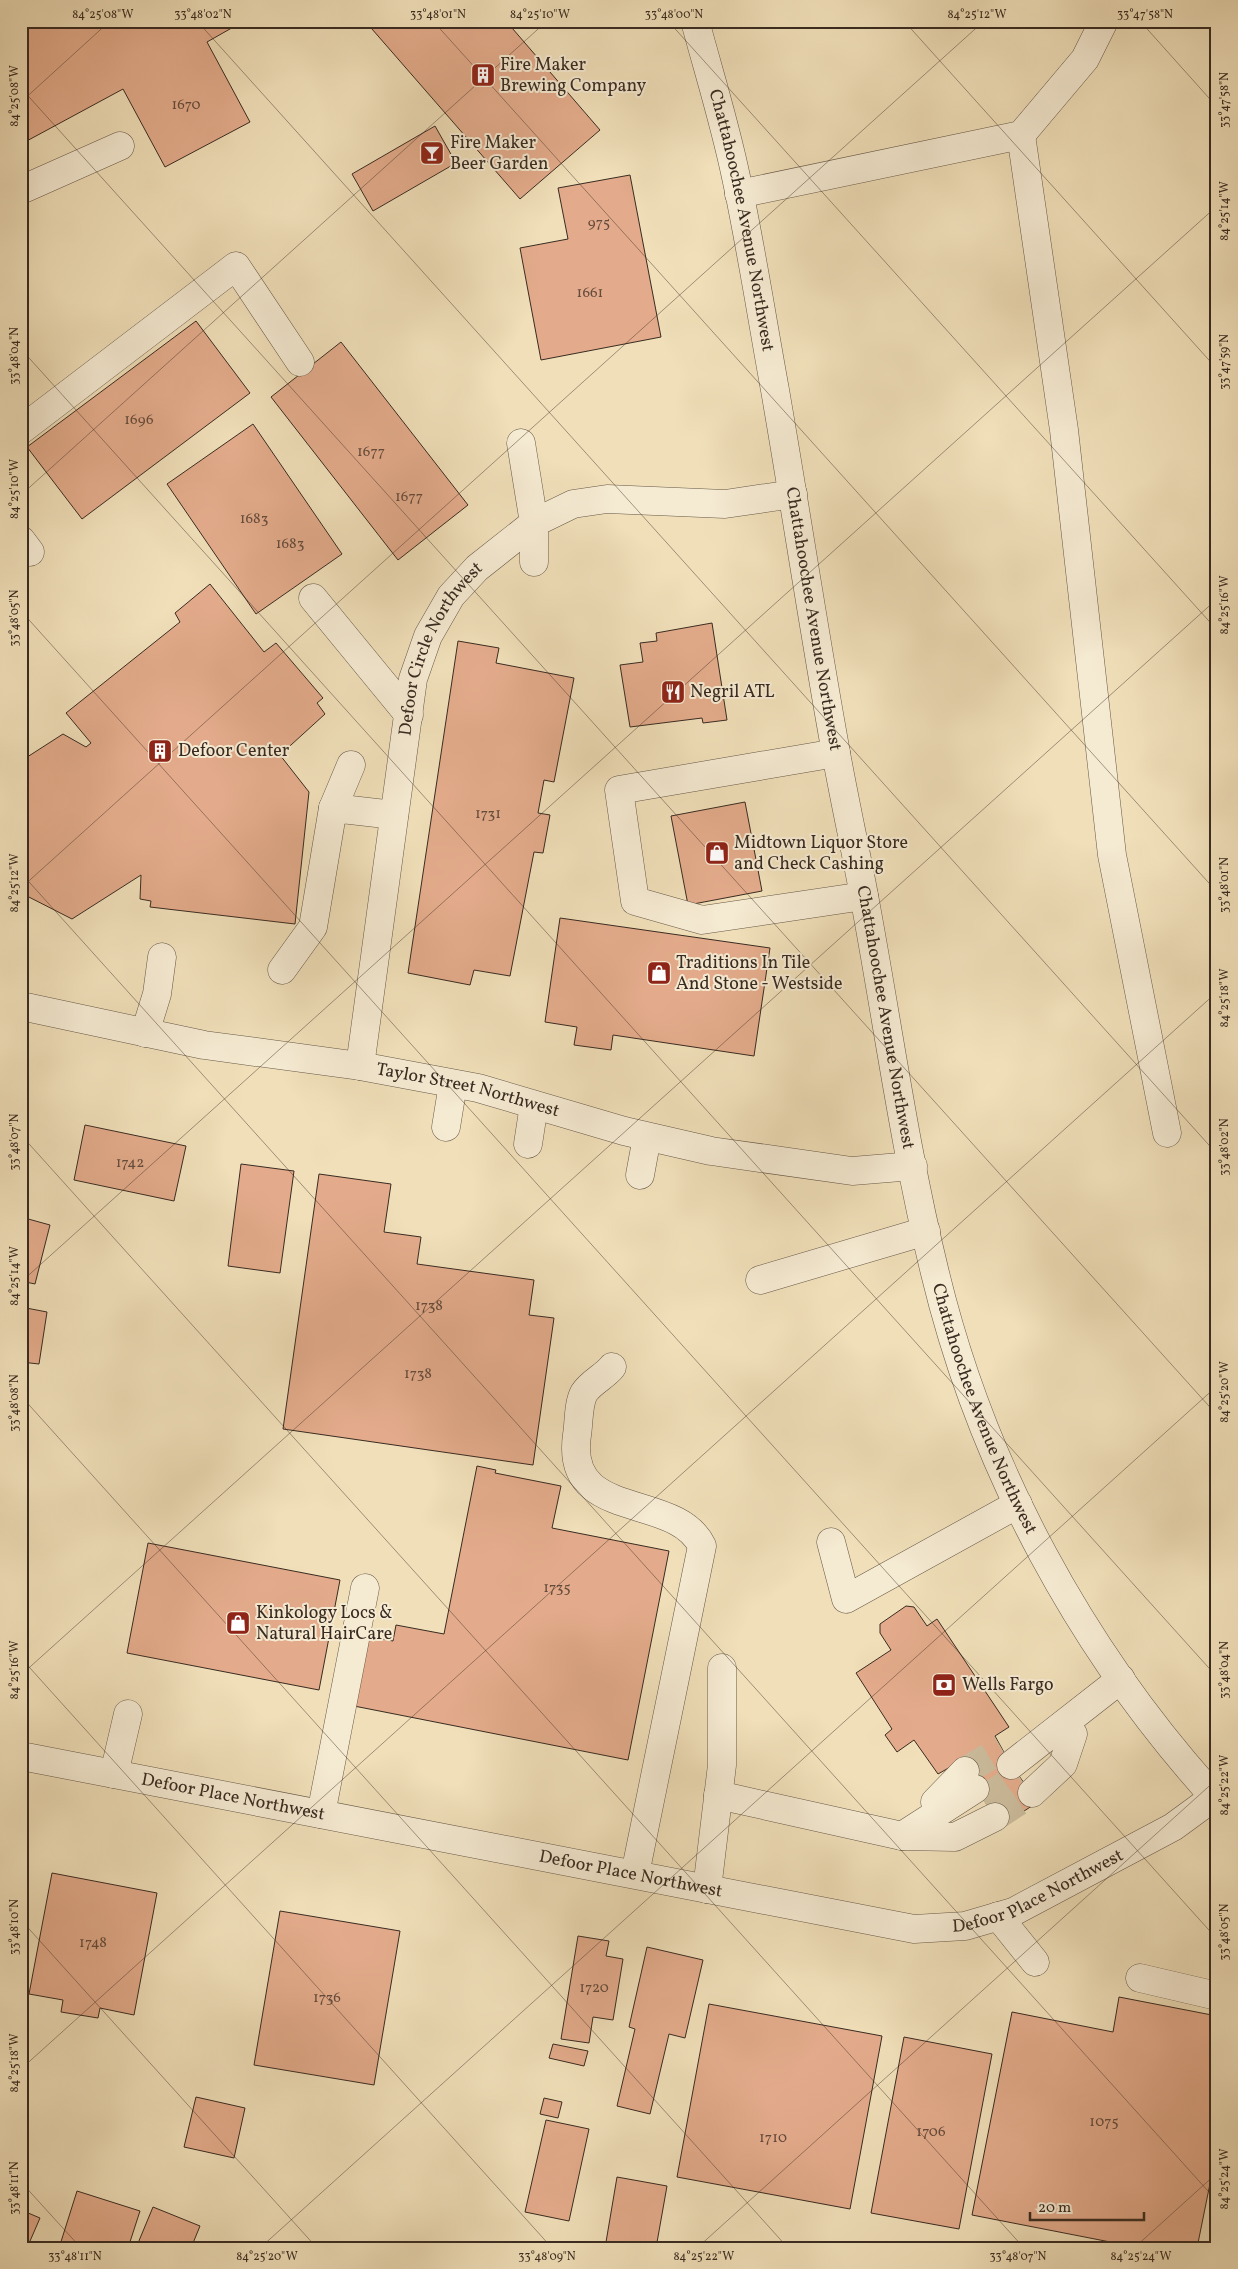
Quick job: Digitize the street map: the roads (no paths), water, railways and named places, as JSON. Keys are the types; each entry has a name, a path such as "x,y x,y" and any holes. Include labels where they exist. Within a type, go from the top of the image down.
{"street":[{"name":"Chattahoochee Avenue Northwest","path":"695,21 739,194 793,494 836,753 935,1274 959,1356 988,1436 1018,1504 1063,1590 1122,1681 1159,1731 1215,1799"},
{"path":"739,194 1020,135 1085,59 1104,21"},
{"path":"1020,135 1064,430 1112,855 1167,1133"},
{"path":"21,190 120,146"},
{"path":"21,430 236,266 300,362"},
{"path":"521,443 534,523 534,562"},
{"name":"Defoor Circle Northwest","path":"360,1066 413,679 428,636 451,596 478,568 534,523 573,504 607,499 725,504 793,494"},
{"path":"313,598 409,715"},
{"path":"836,753 620,790 635,901 702,920 864,896"},
{"path":"282,970 312,927 333,808 351,765"},
{"path":"333,808 394,815"},
{"path":"145,1032 157,994 162,958"},
{"name":"Taylor Street Northwest","path":"21,1006 204,1045 360,1066 453,1084 647,1137 711,1151 852,1171 913,1166"},
{"path":"446,1127 453,1084"},
{"path":"528,1144 534,1105"},
{"path":"640,1175 647,1137"},
{"path":"760,1280 926,1230"},
{"path":"612,1367 589,1387 583,1396 576,1443 576,1460 583,1478 596,1490 681,1524 697,1536 702,1546 635,1874"},
{"path":"831,1542 846,1600 1018,1504"},
{"path":"321,1814 365,1588"},
{"path":"707,1889 722,1765 722,1668"},
{"path":"1122,1681 1104,1711 1073,1734 1016,1771 1122,1681"},
{"path":"114,1774 128,1714"},
{"name":"Defoor Place Northwest","path":"21,1756 914,1929 965,1926 1013,1912 1173,1827 1215,1799"},
{"path":"718,1795 902,1836 980,1794"},
{"path":"998,1916 1036,1962"},
{"path":"1140,1978 1217,1996"}],"tunnel":[{"path":"965,1771 1002,1749"},
{"path":"983,1800 1019,1776"},
{"path":"995,1817 1032,1793"}],"place":[{"name":"Fire Maker Brewing Company","path":"483,75"},
{"name":"Fire Maker Beer Garden","path":"432,153"},
{"name":"Negril ATL","path":"673,692"},
{"name":"Defoor Center","path":"160,751"},
{"name":"Midtown Liquor Store and Check Cashing","path":"717,853"},
{"name":"Traditions In Tile And Stone - Westside","path":"659,973"},
{"name":"Kinkology Locs & Natural HairCare","path":"238,1623"},
{"name":"Wells Fargo","path":"944,1685"}]}
